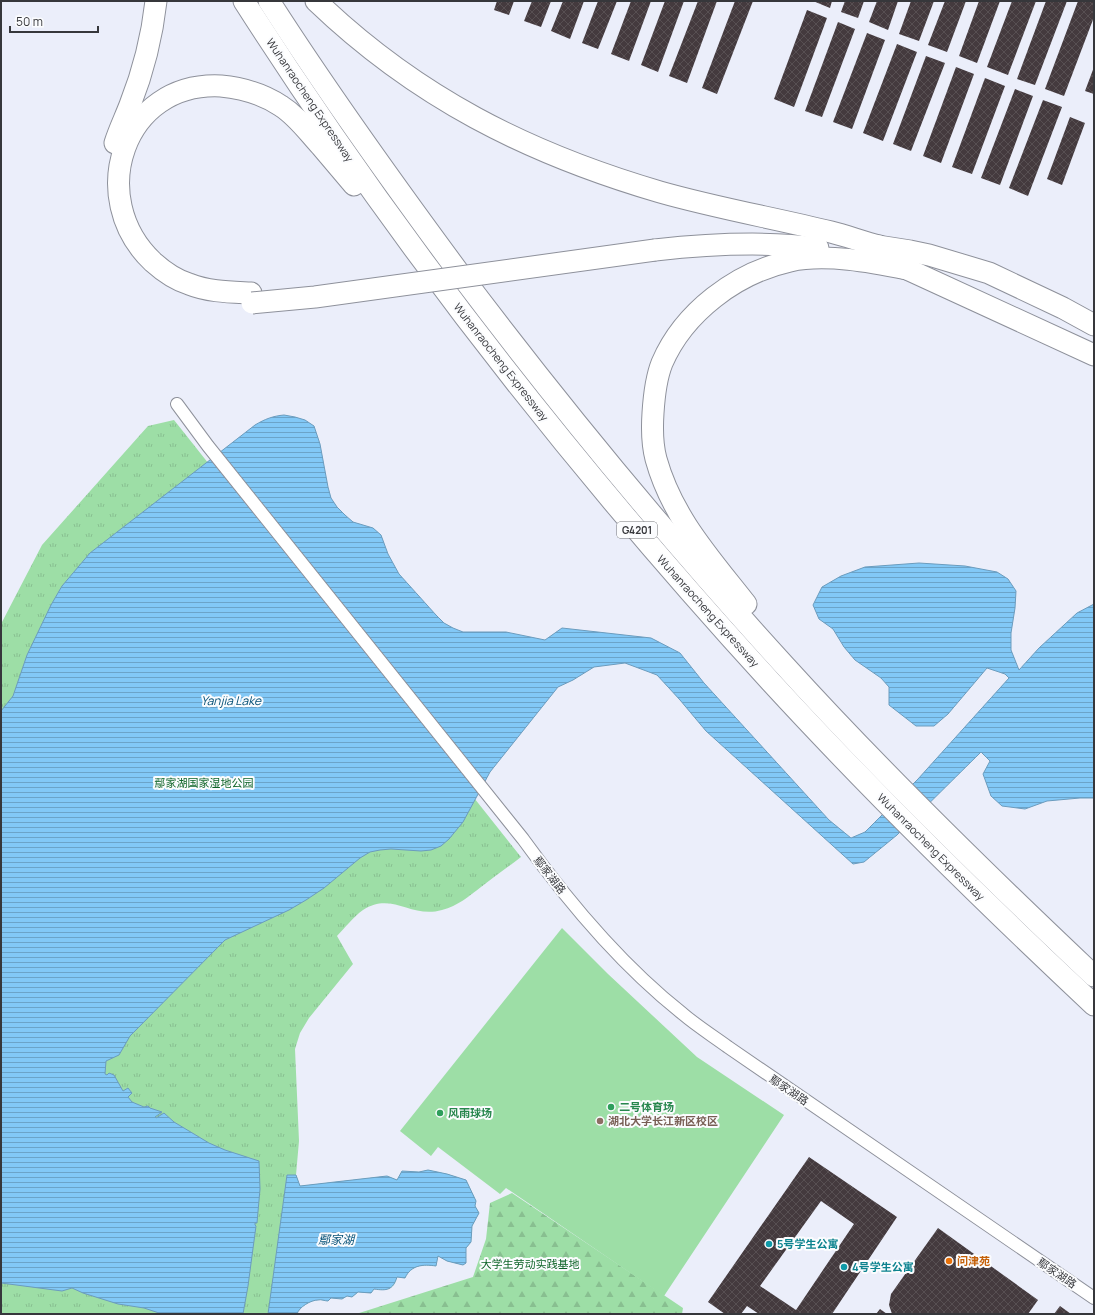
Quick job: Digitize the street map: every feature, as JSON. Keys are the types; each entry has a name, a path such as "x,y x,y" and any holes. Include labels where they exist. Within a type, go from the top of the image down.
{"highway":[{"path":"156,1 153,24 144,62 111,157 108,186 113,216 122,239 130,252 140,264 162,282 186,295 225,303 251,298 315,297 655,244 710,234 774,234 879,246 929,255 989,273 1063,308 1094,326"},
{"name":"Wuhanraocheng Expressway","path":"244,1 279,56 368,184 475,328 547,420 657,554 783,695 917,834 976,893 1094,1005"},
{"name":"Wuhanraocheng Expressway","path":"269,1 389,178 491,316 550,392 663,529 793,674 890,776 985,873 1094,976"},
{"path":"316,1 355,37 407,76 467,114 534,147 596,171 660,192 831,232 879,246"},
{"path":"251,298 190,285 168,273 147,256 138,245 131,234 123,213 119,191 119,170 124,148 137,125 155,106 176,93 188,89 213,86 253,92 279,105 298,120 353,184 448,310 547,420"},
{"path":"655,244 742,244 794,246 838,251 862,256 907,269 1094,355"},
{"path":"890,776 767,630 685,525 668,493 661,475 656,457 652,420 658,378 662,364 668,352 692,317 725,289 771,267 802,259 813,258 852,260 907,269"}],"street":[{"name":"鄢家湖路","path":"177,404 208,446 523,839 546,871 584,917 632,968 683,1014 767,1075 1094,1298"}],"green space":[{"name":"Yanjia Lake","path":"174,420 521,857 468,897 448,908 431,912 383,903 373,905 359,913 337,936 353,964 309,1018 300,1033 295,1049 299,1141 296,1175 300,1186 387,1176 397,1180 402,1171 419,1172 428,1170 466,1180 476,1201 475,1206 479,1213 472,1226 471,1242 466,1248 466,1263 463,1265 447,1261 438,1256 436,1266 418,1266 411,1270 405,1278 397,1277 394,1285 389,1289 374,1289 371,1293 358,1292 352,1297 347,1296 342,1299 331,1298 328,1301 315,1300 303,1306 297,1314 1,1314 1,624 42,545 148,426"},
{"path":"562,928 608,974 697,1057 784,1115 664,1296 506,1188 500,1194 438,1147 431,1156 400,1131"},
{"name":"大学生劳动实践基地","path":"512,1193 683,1308 682,1314 356,1314 473,1277 486,1239 490,1203"}],"water":[{"name":"Yanjia Lake","path":"284,415 305,420 314,426 320,444 331,498 337,507 353,522 373,528 381,535 388,554 399,574 444,623 463,632 506,632 545,640 562,628 651,638 680,653 704,683 829,820 851,838 865,832 918,779 1009,678 1005,674 987,668 948,714 934,726 916,726 889,705 889,687 881,678 855,660 844,647 833,629 819,619 813,605 822,587 841,576 865,567 919,563 965,566 997,572 1008,579 1016,591 1011,633 1011,650 1019,670 1039,648 1077,613 1094,604 1094,798 1047,801 1025,809 1002,806 991,796 983,774 990,761 981,752 897,835 864,862 853,864 706,731 657,675 625,663 594,667 558,687 490,772 463,822 441,846 431,850 421,851 391,849 370,852 306,900 289,910 225,940 130,1036 119,1055 106,1061 105,1074 107,1075 109,1073 114,1075 123,1091 128,1088 132,1093 128,1097 132,1102 144,1107 148,1106 162,1112 155,1117 156,1118 164,1113 174,1122 209,1143 259,1161 260,1189 257,1223 255,1223 256,1226 243,1314 162,1314 144,1308 118,1304 72,1288 62,1291 1,1283 1,711 13,696 27,655 51,605 62,586 90,553 255,425 269,418"},
{"name":"鄢家湖","path":"428,1170 466,1180 476,1201 475,1206 479,1213 472,1226 471,1242 466,1248 466,1263 463,1265 447,1261 438,1256 436,1266 418,1266 411,1270 405,1278 397,1277 394,1285 389,1289 374,1289 371,1293 358,1292 352,1297 347,1296 342,1299 331,1298 328,1301 315,1300 303,1306 297,1314 268,1314 287,1175 296,1175 300,1186 387,1176 397,1180 402,1171 419,1172"}],"building":[{"path":"497,1 514,1 509,15 494,10"},
{"path":"532,1 551,1 541,27 524,21"},
{"path":"563,1 584,1 570,39 551,31"},
{"path":"598,1 617,1 598,49 582,43"},
{"path":"631,1 651,1 629,61 611,54"},
{"path":"665,1 684,1 658,72 641,65"},
{"path":"698,1 717,1 687,83 669,76"},
{"path":"735,1 753,1 717,94 702,88"},
{"path":"813,1 832,1 830,8"},
{"path":"845,1 864,1 858,18 841,12"},
{"path":"877,1 898,1 888,30 869,22"},
{"path":"911,1 934,1 919,41 899,34"},
{"path":"945,1 966,1 947,52 928,45"},
{"path":"979,1 1000,1 977,63 959,56"},
{"path":"1012,1 1036,1 1008,75 987,67"},
{"path":"1046,1 1067,1 1035,85 1017,79"},
{"path":"1078,1 1094,1 1094,17 1064,96 1045,89"},
{"path":"807,10 827,18 794,107 774,99"},
{"path":"838,22 855,29 822,117 805,111"},
{"path":"867,33 885,40 852,129 833,122"},
{"path":"897,44 917,52 883,141 863,133"},
{"path":"926,56 945,63 911,151 893,144"},
{"path":"956,67 974,74 941,163 923,156"},
{"path":"1094,67 1094,94 1085,91"},
{"path":"985,78 1005,86 972,174 952,167"},
{"path":"1015,89 1033,96 1000,185 981,178"},
{"path":"1043,100 1062,107 1028,196 1009,188"},
{"path":"1070,117 1085,123 1062,185 1047,179"},
{"path":"809,1157 897,1217 832,1314 759,1314 747,1306 741,1314 725,1314 708,1302","holes":["821,1201 854,1224 796,1310 760,1286"]},
{"name":"问津苑","path":"938,1228 1038,1300 1028,1314 892,1314 889,1305 891,1294"},
{"path":"1060,1306 1071,1314 1054,1314"},
{"path":"880,1309 887,1314 876,1314"}],"place":[{"name":"二号体育场","path":"611,1107"},
{"name":"风雨球场","path":"440,1113"},
{"name":"湖北大学长江新区校区","path":"600,1121"},
{"name":"5号学生公寓","path":"769,1244"},
{"name":"问津苑","path":"949,1261"},
{"name":"4号学生公寓","path":"844,1267"}],"park label":[{"name":"鄢家湖国家湿地公园","path":"204,783"}]}
